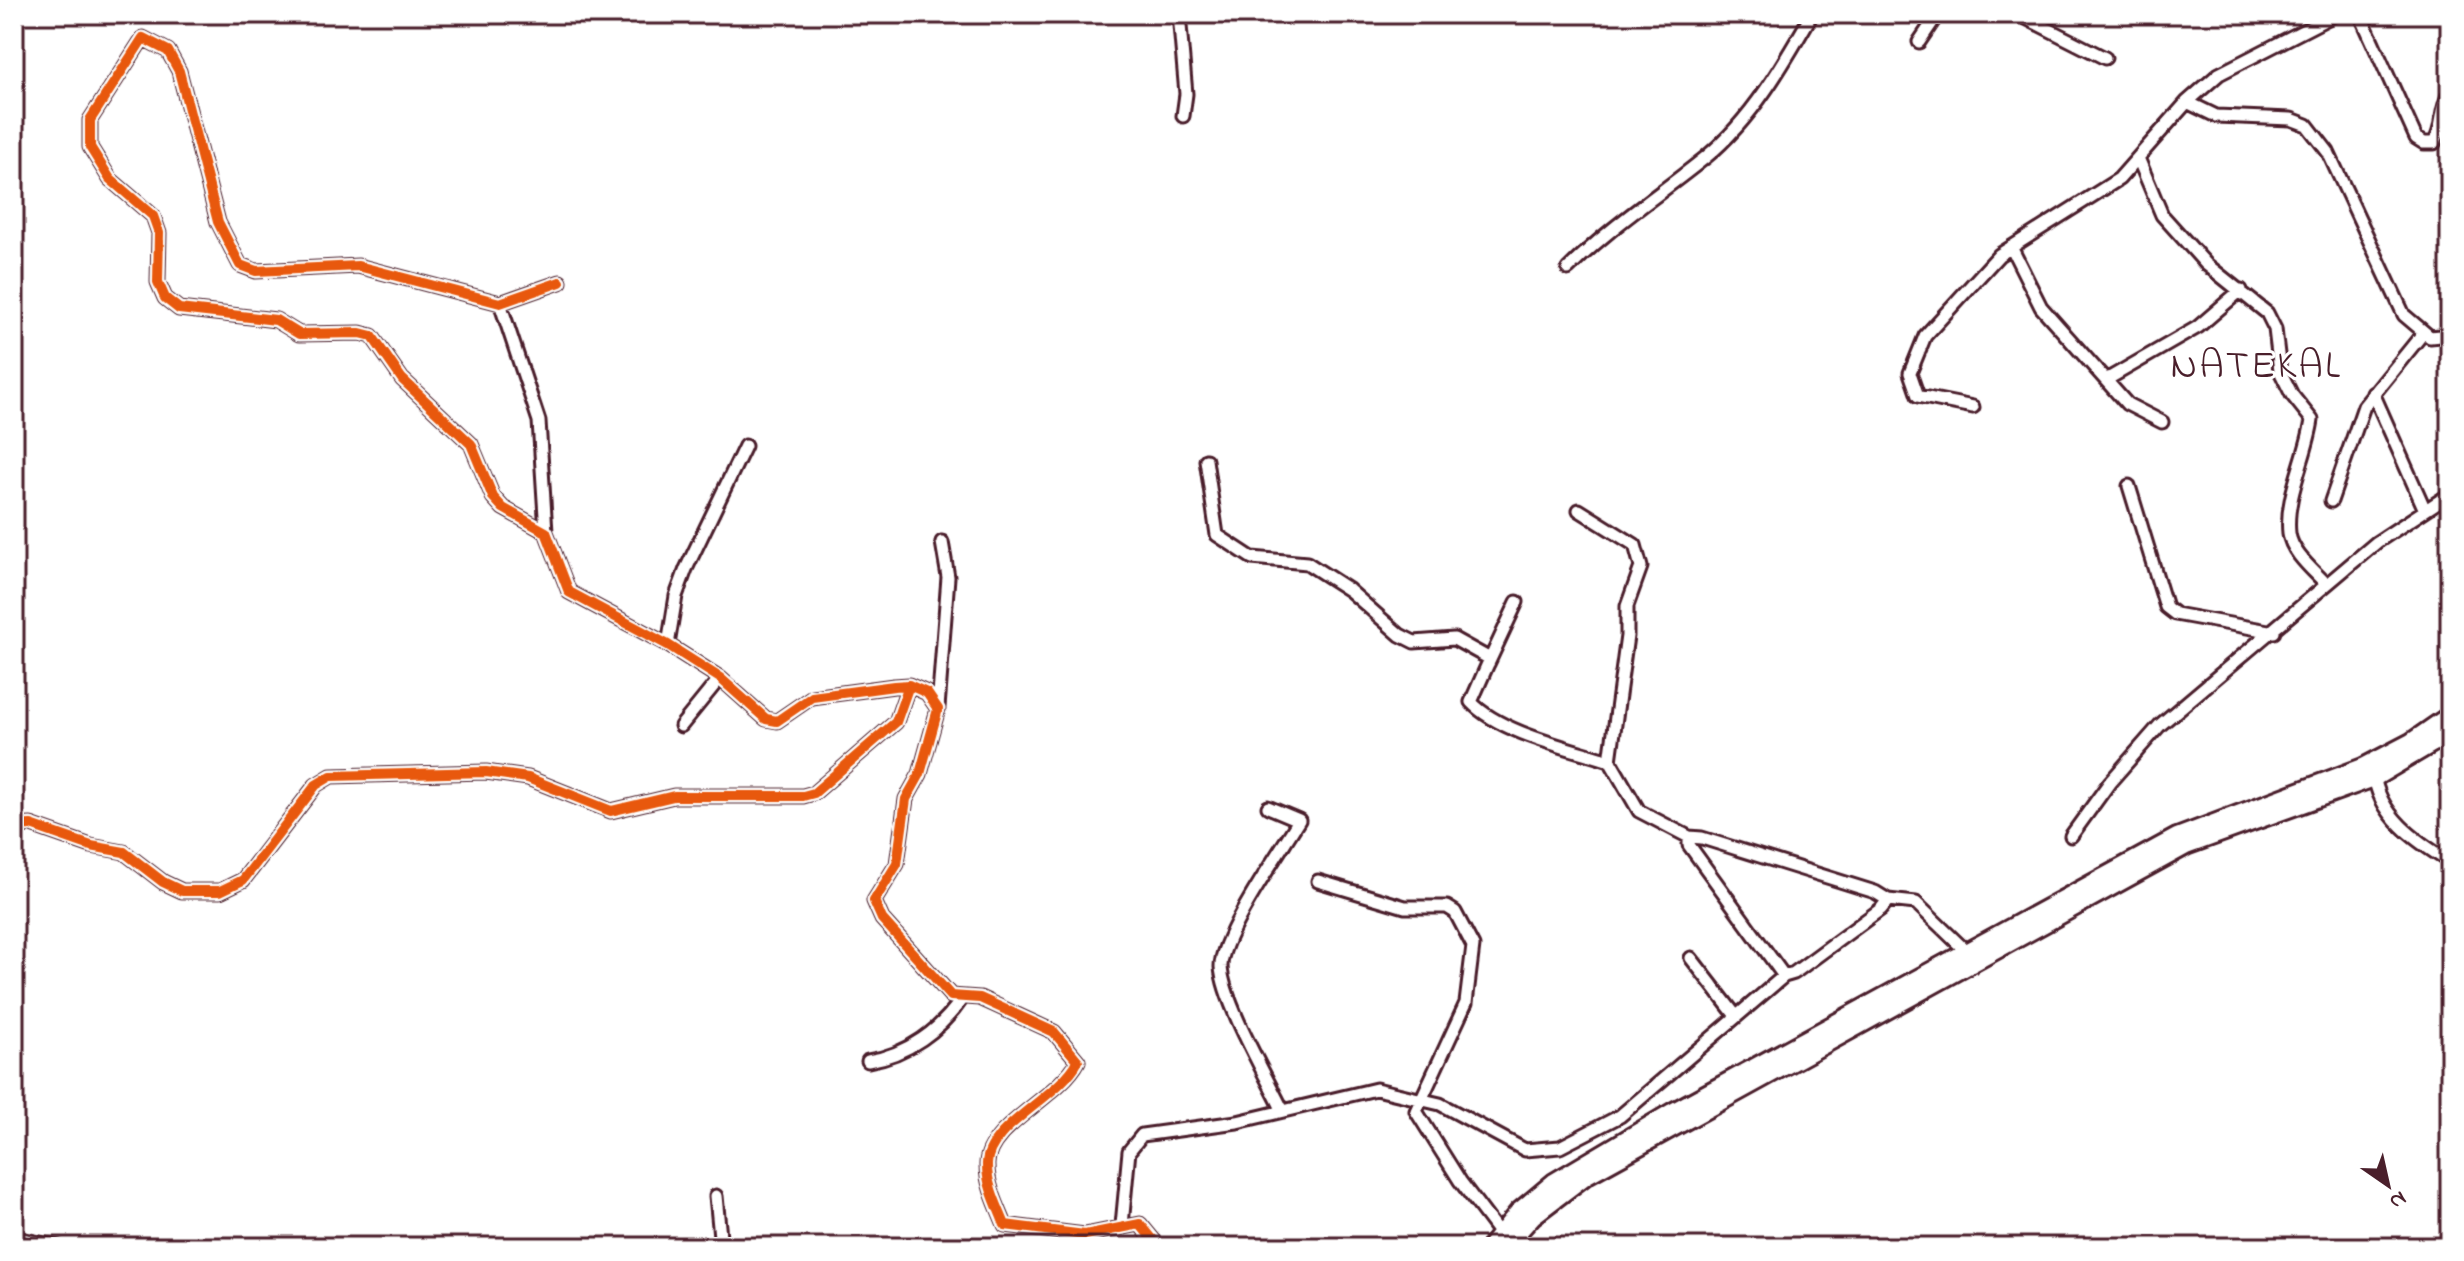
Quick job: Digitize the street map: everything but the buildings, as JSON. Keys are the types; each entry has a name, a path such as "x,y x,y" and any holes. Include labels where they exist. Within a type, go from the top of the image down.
{"main road":[{"path":"2374,770 2450,715"},
{"path":"1498,1243 1518,1212 1554,1182 1607,1149 1973,957 2177,837 2374,770 2450,733"}],"street":[{"path":"1179,14 1186,94 1183,116"},
{"path":"1568,269 1605,231 1708,155 1748,115 1812,14"},
{"path":"1919,42 1938,14"},
{"path":"2018,14 2105,58"},
{"path":"1973,407 1918,396 1910,373 1925,336 1999,255 2119,179 2187,102 2219,74 2336,14"},
{"path":"2360,14 2416,138 2424,143 2434,143 2439,136 2441,108 2450,92"},
{"path":"546,532 503,508 493,497 471,444 402,379 372,336 360,333 299,334 276,320 179,309 165,298 158,282 159,233 153,216 110,179 90,147 90,120 143,38 161,45 179,71 218,222 240,265 256,271 358,266 500,303 560,282"},
{"path":"2187,102 2216,116 2291,119 2307,125 2319,137 2404,315 2430,337 2450,335"},
{"path":"2138,158 2162,215 2206,264 2267,313 2275,329 2280,371 2292,395 2312,420 2292,502 2289,535 2302,559 2326,584"},
{"path":"2011,247 2041,307 2127,404 2162,422"},
{"path":"2106,380 2198,327 2241,290"},
{"path":"500,303 539,421 546,532 569,592 668,645 720,678 766,719 777,721 812,697 909,685 927,693 938,709"},
{"path":"2331,501 2364,406 2424,332"},
{"path":"2373,393 2425,510"},
{"path":"668,645 676,596 686,569 745,446"},
{"path":"1206,460 1217,535 1252,558 1307,563 1349,590 1400,635 1414,642 1454,639 1490,659"},
{"path":"2129,486 2166,607 2175,614 2274,632"},
{"path":"2071,836 2110,782 2160,725 2377,542 2450,494"},
{"path":"1579,510 1635,545 1641,567 1627,606 1627,636 1610,761 1639,811 1689,837 1702,838 1875,892 1888,900 1916,903 1973,957"},
{"path":"942,542 948,577 938,709 920,774 906,799 897,864 874,901 882,919 951,996 1001,1006 1020,1019 1054,1032 1078,1061 1070,1078 997,1136 986,1163 1005,1225 1087,1241 1122,1225 1140,1224 1159,1247"},
{"path":"1517,602 1471,702 1481,713 1539,738 1610,761"},
{"path":"681,726 720,678"},
{"path":"14,826 31,825 91,846 124,852 163,882 182,891 220,891 243,880 316,785 331,776 486,772 528,778 611,811 674,796 803,796 814,793 896,722 909,685"},
{"path":"2374,770 2396,820 2410,838 2450,862"},
{"path":"1268,807 1299,820 1235,928 1221,966 1227,991 1282,1109"},
{"path":"1689,837 1689,845 1784,976"},
{"path":"1318,881 1405,907 1447,907 1455,912 1473,946 1466,1003 1416,1111 1498,1243"},
{"path":"1122,1225 1129,1151 1142,1135 1237,1122 1376,1089 1391,1090 1419,1101 1440,1104 1525,1150 1560,1147 1620,1116 1784,976 1794,973 1869,918 1888,900"},
{"path":"1691,958 1736,1016"},
{"path":"868,1061 892,1057 947,1021 963,997"},
{"path":"716,1196 721,1247"},
{"path":"14,1241 21,1239 59,1247"}],"cycle path":[{"path":"560,282 500,303 358,266 256,271 240,265 218,222 179,71 168,51 143,38 90,120 90,147 110,179 153,216 159,233 158,282 165,298 179,309 276,320 299,334 360,333 372,336 402,379 471,444 493,497 503,508 546,532 569,592 668,645 720,678 766,719 777,721 812,697 909,685 927,693 938,709 920,774 906,799 897,864 874,901 882,919 951,996 980,998 1054,1032 1078,1061 1069,1075 1010,1125 990,1152 987,1166 989,1181 1005,1225 1085,1235 1140,1224 1159,1247"},
{"path":"14,826 31,825 91,846 124,852 163,882 182,891 220,891 243,880 316,785 331,776 486,772 528,778 611,811 674,796 803,796 814,793 896,722 909,685"}],"district":[{"name":"NATEKAL","path":"2256,363"}]}
